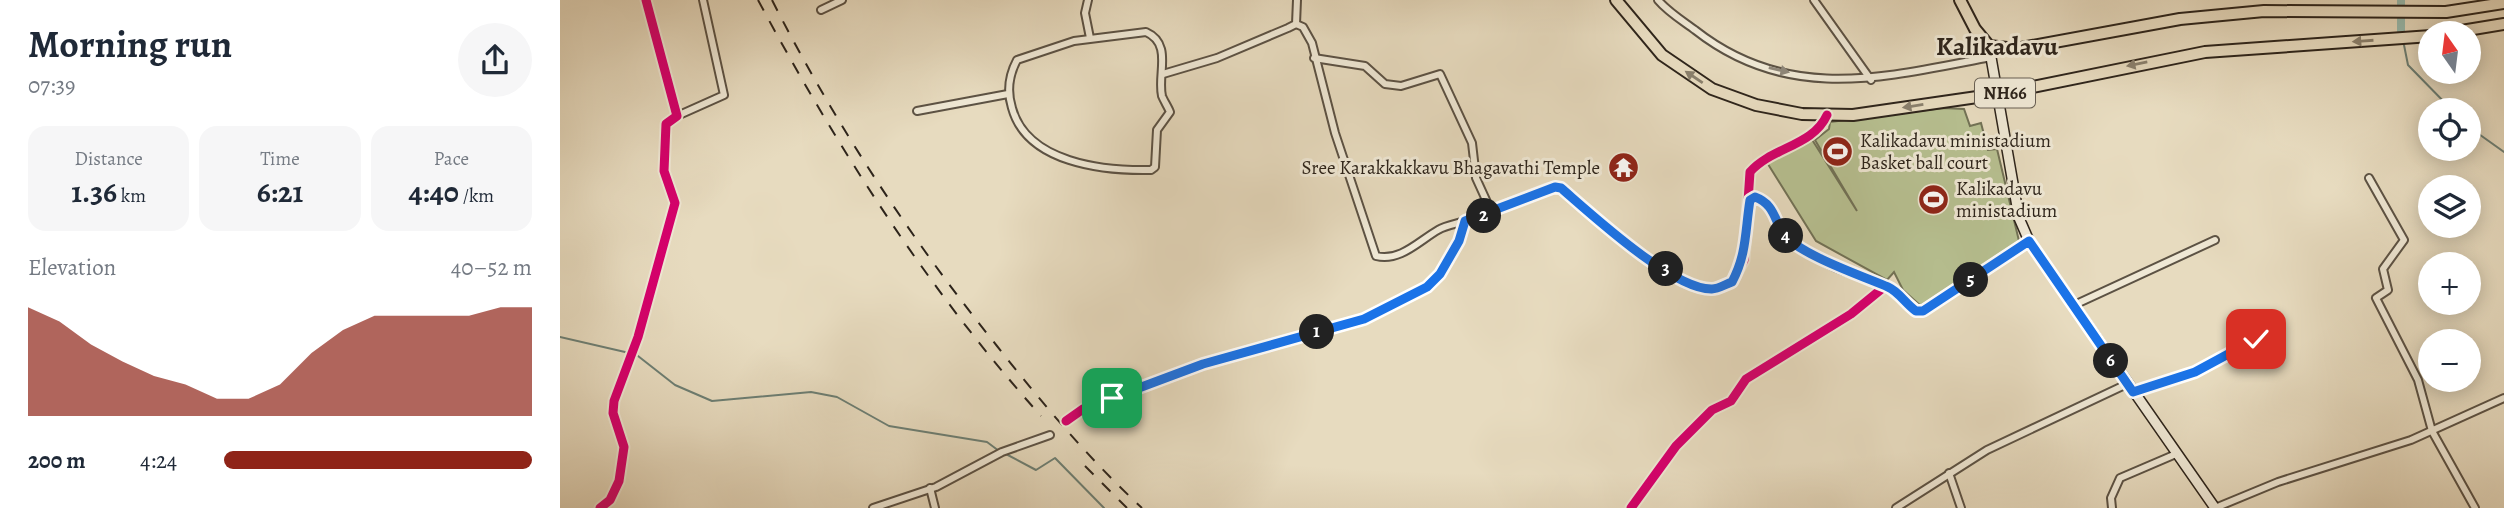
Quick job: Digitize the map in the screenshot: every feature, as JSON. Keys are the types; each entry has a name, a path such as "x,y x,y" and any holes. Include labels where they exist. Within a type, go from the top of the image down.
{"highway":[{"name":"NH66","path":"1616,0 1662,55 1712,89 1756,105 1802,114 1853,115 1998,94 2205,52 2418,37"},
{"path":"1960,0 1990,52 2180,19 2264,11 2446,12 2504,3"},
{"path":"2482,28 2504,24"}],"main road":[{"path":"1990,52 2019,218 2029,241 2215,508"}],"street":[{"path":"646,0 677,116"},
{"path":"600,508 610,500 619,481 624,447 613,413 614,401 638,337 675,203 664,171 666,124 677,116 724,95 703,0"},
{"path":"821,10 842,0"},
{"path":"1087,0 1085,13 1090,38"},
{"path":"1296,24 1297,0"},
{"path":"1658,0 1720,50 1752,64 1828,81 1871,80 1990,52"},
{"path":"1814,0 1871,80"},
{"path":"1163,74 1217,58 1277,35 1296,24"},
{"path":"1296,24 1308,34 1376,257 1390,257 1422,243 1443,227 1492,213 1547,189 1561,188 1623,243 1683,280 1712,289 1732,282 1744,260 1750,172 1759,162 1821,128 1827,115"},
{"path":"1146,32 1152,34 1160,45 1163,74 1162,95 1170,112 1157,130 1157,162 1151,170 1103,169 1043,149 1020,128 1008,94 1017,60 1035,52 1090,38 1146,32"},
{"path":"1314,58 1365,66 1385,84 1401,86 1440,74 1472,143 1476,178 1492,213"},
{"path":"917,111 1008,94"},
{"path":"2369,178 2404,240 2383,269 2388,290 2376,298 2418,380 2432,431 2475,508"},
{"path":"1750,200 1755,197 1771,207 1783,233 1795,242 1840,270 1866,276 1888,287 1916,311 1923,311 2029,241"},
{"path":"1066,421 1083,409 1203,364 1364,319 1427,287 1440,274 1459,241 1465,221"},
{"path":"2072,306 2215,240"},
{"path":"1631,508 1676,446 1712,410 1731,401 1746,379 1851,314 1884,287"},
{"path":"2133,392 2195,372 2259,337"},
{"path":"1896,508 1987,450 2127,384"},
{"path":"2215,508 2278,482 2432,431 2504,398"},
{"path":"873,508 930,488 1005,451 1051,435"},
{"path":"2112,508 2111,498 2120,478 2176,454"},
{"path":"1949,473 1961,508"},
{"path":"930,488 935,508"}],"green space":[{"path":"1943,108 1964,109 1970,126 1981,123 1988,150 1997,149 2019,241 1922,307 1903,290 1894,272 1887,280 1816,241 1766,161 1811,138 1857,211 1815,140 1829,129 1830,122"}],"waterway":[{"path":"2401,0 2401,31"},
{"path":"2404,45 2408,65 2440,98"},
{"path":"2481,136 2504,152"},
{"path":"560,337 625,352"},
{"path":"638,356 675,385 712,401 811,392 837,397 889,426 987,442 999,451"},
{"path":"1004,453 1036,470 1055,458 1104,508"}],"railway":[{"path":"758,0 820,110 887,217 960,319 1041,416"},
{"path":"772,0 848,135 934,264 1049,409 1103,470 1142,508"},
{"path":"1085,466 1127,508"}],"cycle path":[{"path":"600,508 610,500 619,481 624,447 613,413 614,401 638,337 675,203 664,171 666,124 677,116 646,0"},
{"path":"1066,421 1083,409 1203,364 1364,319 1427,287 1440,274 1459,241 1465,221 1547,189 1561,188 1632,249 1675,277 1695,286 1712,289 1732,282 1744,260 1750,172 1769,157 1812,133 1827,115"},
{"path":"1631,508 1676,446 1712,410 1731,401 1746,379 1851,314 1884,287 1888,287 1917,311 1923,311 2029,241"}],"place":[{"name":"Kalikadavu ministadium Basket ball court","path":"1837,152"},
{"name":"Sree Karakkakkavu Bhagavathi Temple","path":"1623,168"},
{"name":"Kalikadavu ministadium","path":"1933,200"}],"district":[{"name":"Kalikadavu","path":"1997,46"}],"route":[{"path":"1112,398 1203,364 1364,319 1427,287 1440,274 1459,241 1465,221 1555,187 1561,188 1623,243 1683,280 1712,289 1732,282 1744,260 1750,200 1755,197 1771,207 1783,233 1789,238 1840,270 1866,276 1888,287 1916,311 1923,311 2029,241 2133,392 2195,372 2207,363 2256,339"}]}
